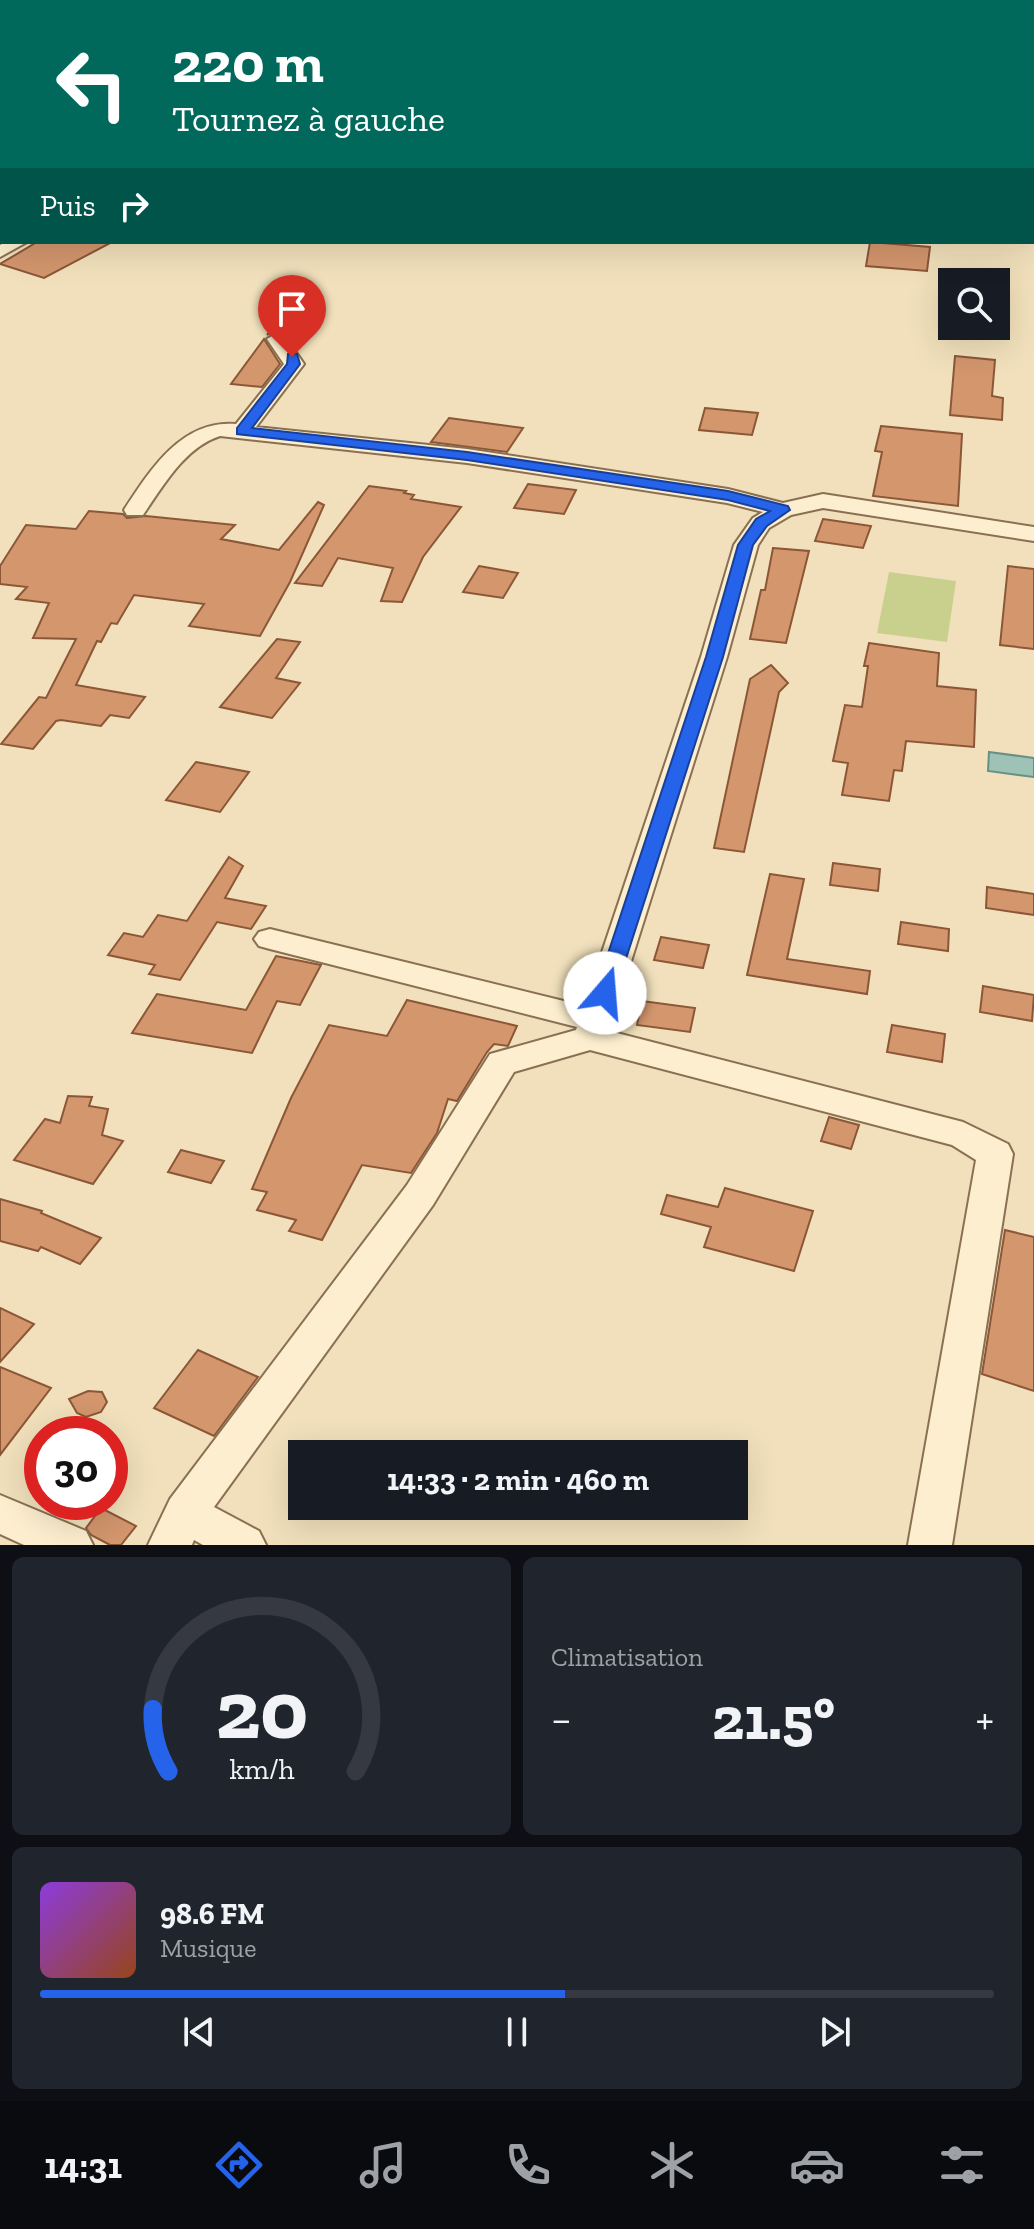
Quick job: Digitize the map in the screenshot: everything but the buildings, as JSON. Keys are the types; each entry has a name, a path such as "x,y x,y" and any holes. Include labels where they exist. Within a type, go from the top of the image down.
{"street":[{"path":"242,431 294,364 277,339"},
{"path":"135,510 158,478 197,436 219,429 482,458 728,496 783,510"},
{"path":"593,1029 714,657 746,545 761,523 783,510 823,501 1034,534"},
{"path":"270,939 963,1135 995,1154 930,1545"},
{"path":"244,1545 178,1529 420,1195 502,1063 593,1029"},
{"path":"0,1514 71,1545"}],"green space":[{"path":"889,572 956,581 947,642 877,633"}],"water":[{"path":"989,752 1034,758 1034,777 988,771"}],"route":[{"path":"292,357 294,364 242,431 467,456 728,496 783,510 761,523 746,545 714,657 605,993"}]}
